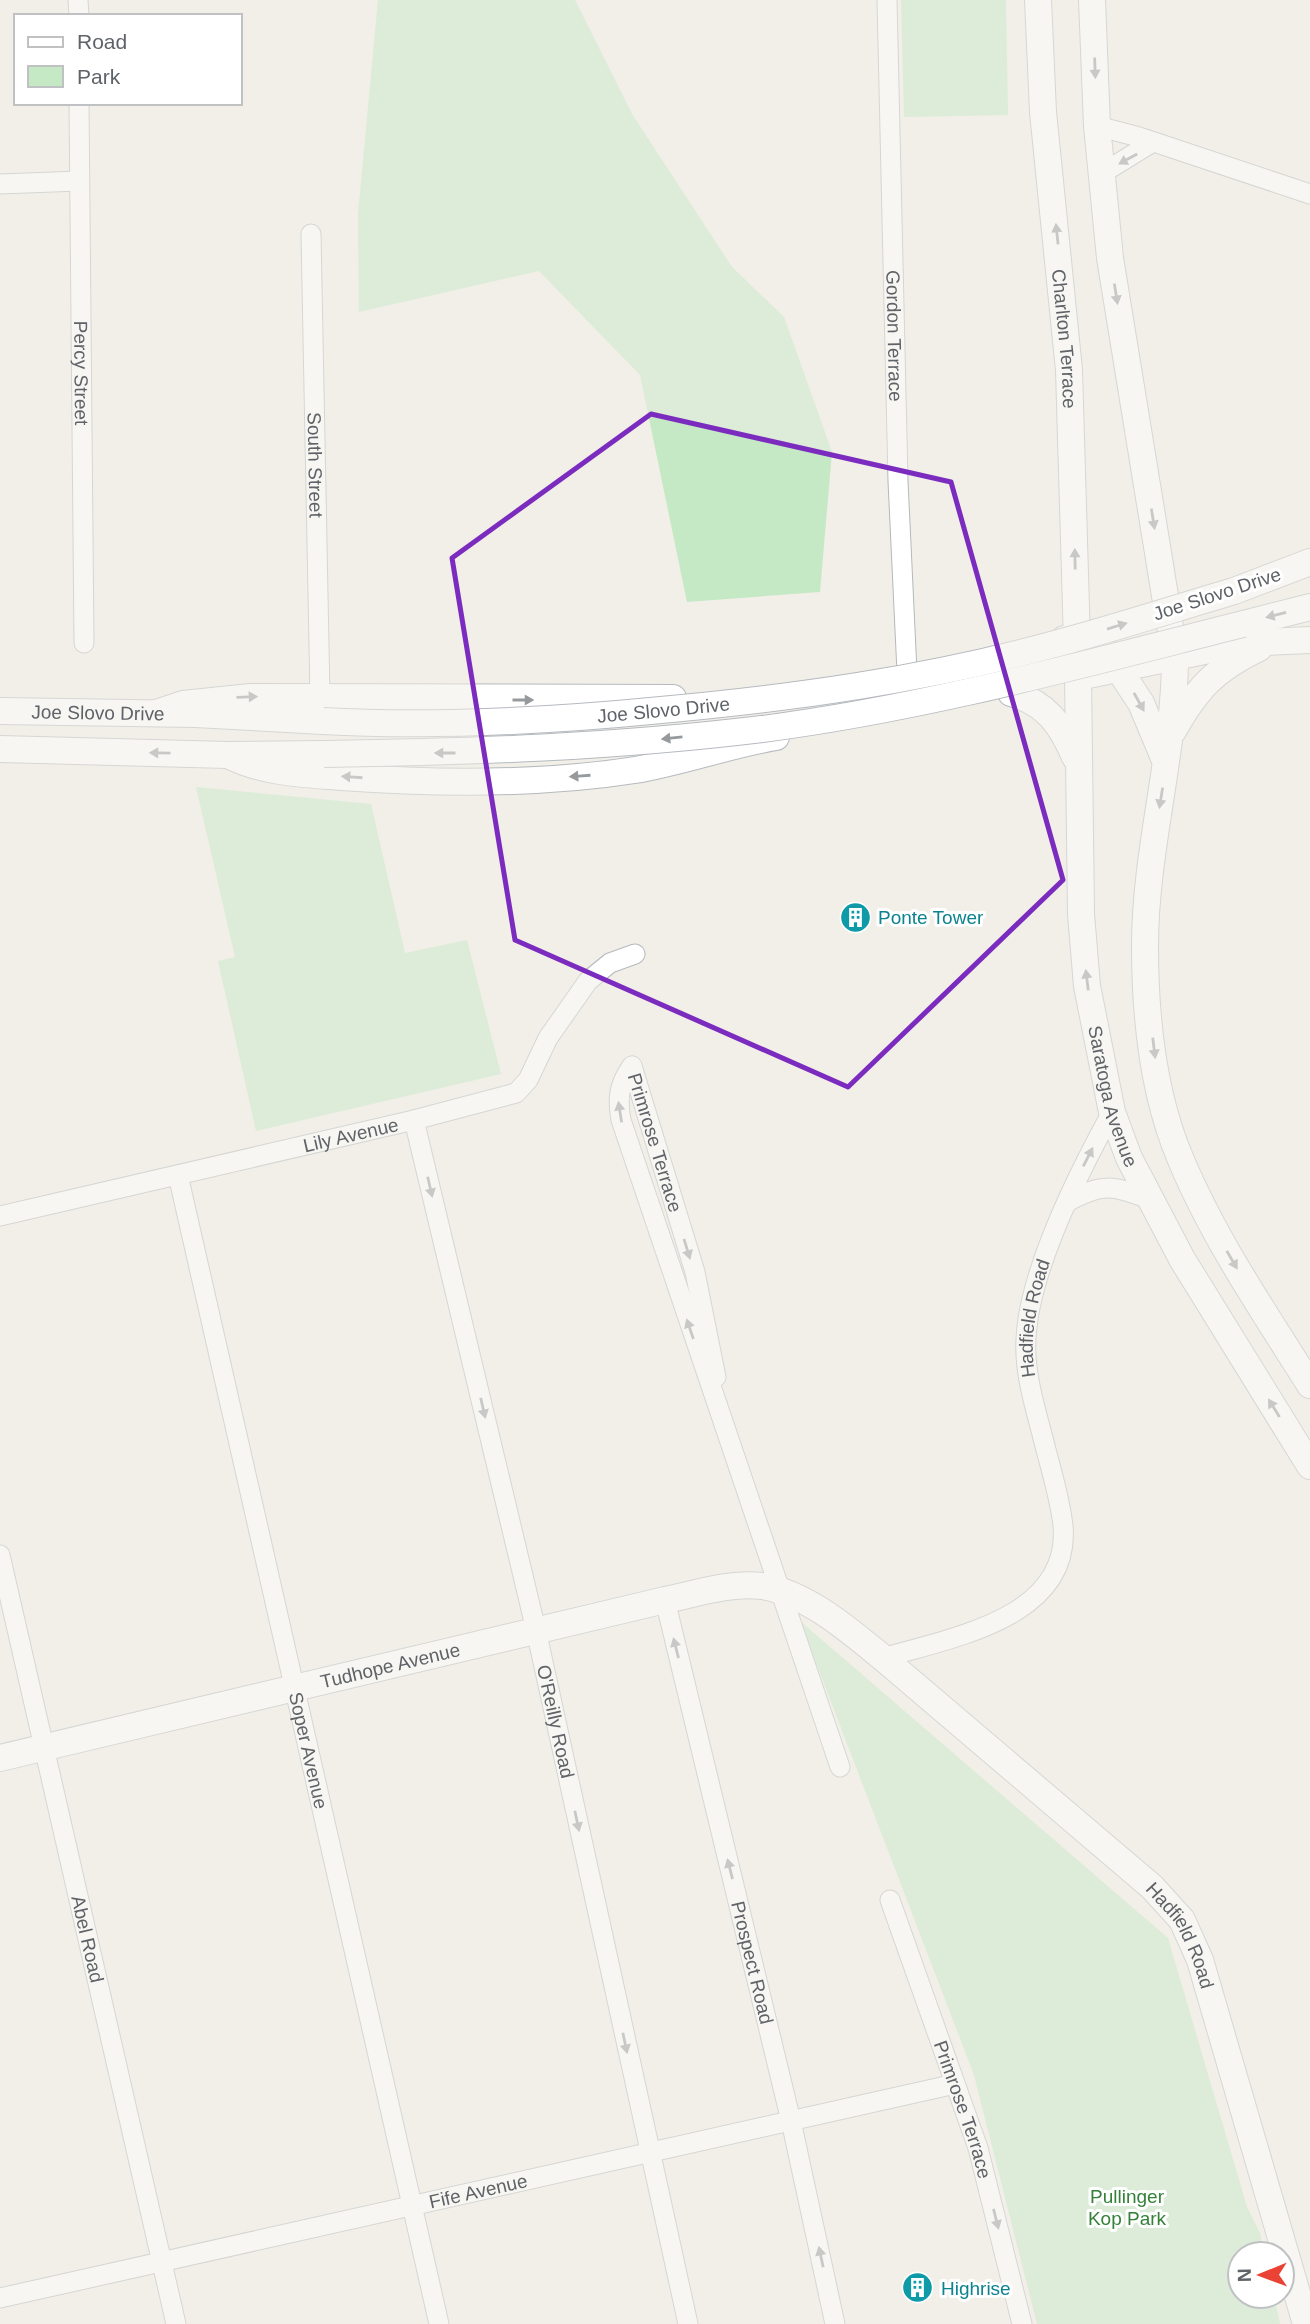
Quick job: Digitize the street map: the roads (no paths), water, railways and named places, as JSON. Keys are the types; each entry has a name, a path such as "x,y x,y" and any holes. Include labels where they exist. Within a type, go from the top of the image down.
{"main road":[{"name":"Charlton Terrace","path":"1038,0 1043,112 1069,370 1078,676"},
{"path":"1092,0 1097,126 1110,258 1175,657 1145,946 1158,1080 1180,1158 1207,1214 1310,1385"},
{"name":"Joe Slovo Drive","path":"0,711 156,713 322,709 419,724 544,719 766,701 863,686 1050,646 1234,591 1310,562"},
{"name":"Joe Slovo Drive","path":"0,749 228,755 536,750 764,729 970,692 1310,607"},
{"path":"322,709 721,698 772,694 907,671 1077,637 1105,652 1119,669 1167,750"},
{"path":"1167,750 1202,685 1234,660 1280,639"},
{"path":"228,755 244,763 279,771 416,781 598,775 639,769 767,739 866,723 1175,657 1280,639 1310,640"},
{"name":"Saratoga Avenue","path":"1078,676 1081,914 1085,963 1112,1112 1149,1199 1182,1259 1310,1466"},
{"path":"1011,693 1030,698 1053,716 1078,762"},
{"name":"Tudhope Avenue","path":"0,1758 665,1600 734,1587 761,1586 780,1592"},
{"name":"Hadfield Road","path":"780,1592 849,1630 1143,1879 1182,1920 1200,1960 1306,2324"}],"street":[{"name":"Gordon Terrace","path":"887,0 898,481 907,671"},
{"name":"Percy Street","path":"79,105 84,643"},
{"path":"1097,126 1310,194"},
{"path":"1101,174 1153,142"},
{"path":"0,184 79,181"},
{"name":"South Street","path":"311,233 322,709"},
{"name":"Lily Avenue","path":"0,1216 415,1120 520,1090 548,1038 588,981 610,963 635,954"},
{"name":"Primrose Terrace","path":"720,1416 711,1342 695,1272 632,1066 622,1080 618,1093 621,1120 720,1416 840,1767"},
{"name":"Hadfield Road","path":"883,1658 1010,1616 1044,1589 1057,1567 1063,1528 1034,1400 1026,1340 1029,1311 1067,1202 1112,1112"},
{"name":"O'Reilly Road","path":"415,1120 536,1630 688,2324"},
{"name":"Soper Avenue","path":"178,1175 439,2324"},
{"path":"1067,1202 1101,1186 1119,1188 1149,1199"},
{"name":"Abel Road","path":"0,1555 176,2324"},
{"name":"Prospect Road","path":"665,1600 791,2121 835,2324"},
{"name":"Primrose Terrace","path":"890,1900 978,2148 1022,2324"},
{"name":"Fife Avenue","path":"0,2298 955,2084"}],"place":[{"name":"Ponte Tower","path":"855,917"},
{"name":"Highrise","path":"918,2288"}],"park label":[{"name":"Pullinger Kop Park","path":"1127,2207"}]}
